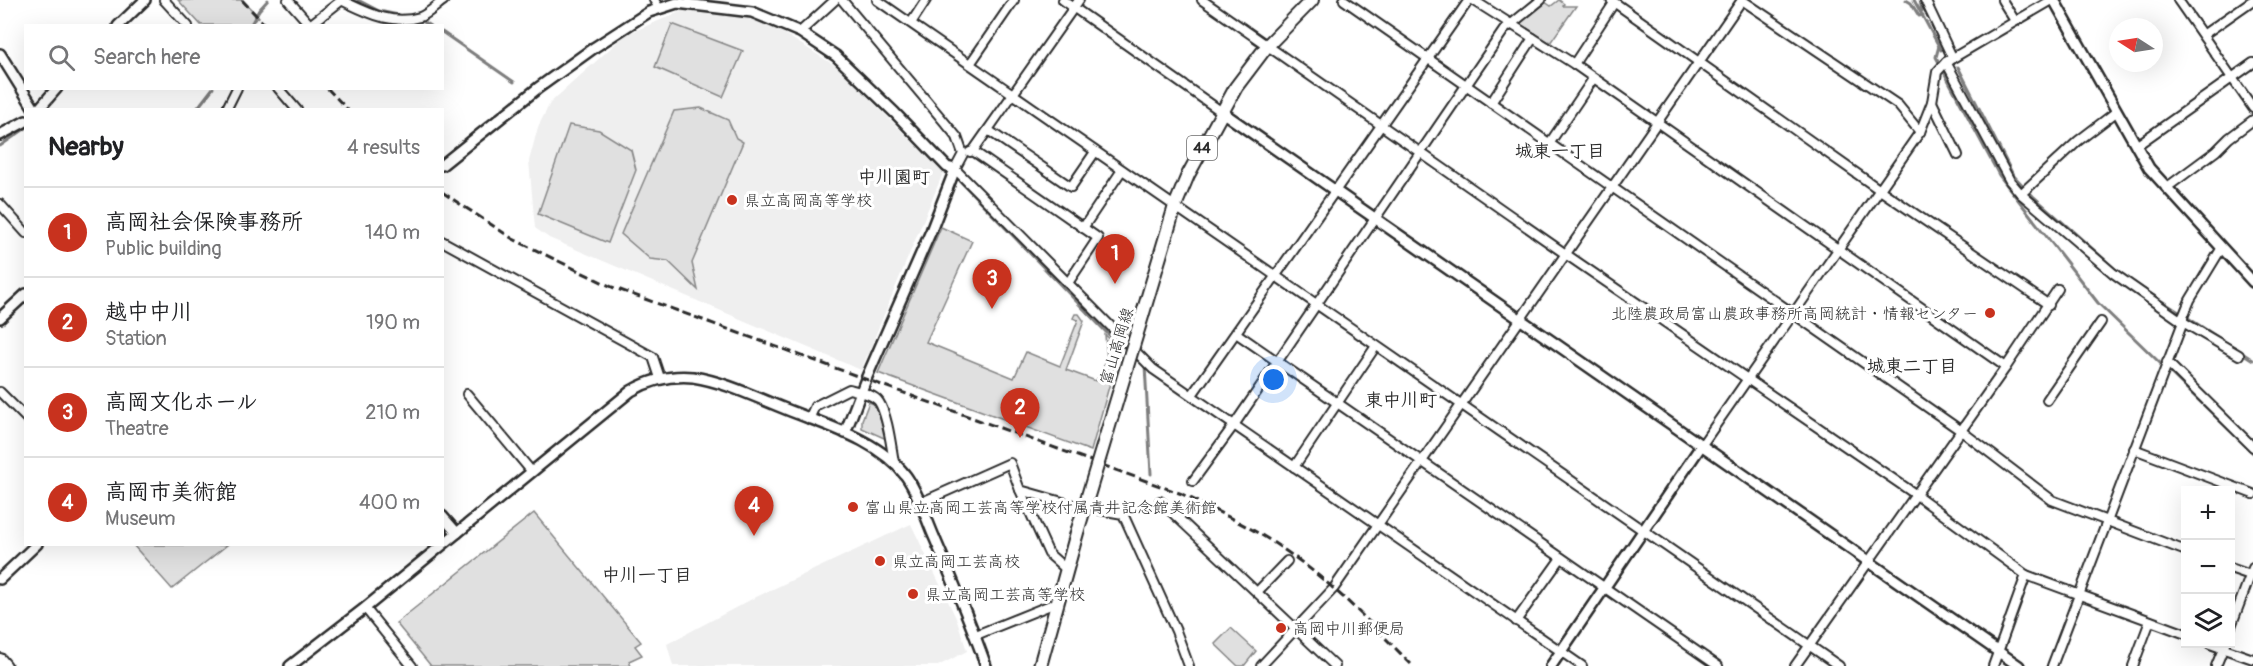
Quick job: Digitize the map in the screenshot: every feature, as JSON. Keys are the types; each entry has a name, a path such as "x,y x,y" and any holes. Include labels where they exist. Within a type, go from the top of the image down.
{"main road":[{"name":"富山高岡線","path":"1040,666 1078,529 1175,206 1188,175 1236,87 1267,46 1312,0"},
{"path":"0,660 5,666"}],"street":[{"path":"120,24 145,0"},
{"path":"164,0 186,24"},
{"path":"288,0 309,24"},
{"path":"342,0 381,18 397,21 422,17 444,0"},
{"path":"311,24 342,0 349,0"},
{"path":"800,32 835,0"},
{"path":"843,0 957,137 963,154 845,433"},
{"path":"877,0 1839,666"},
{"path":"911,23 926,0"},
{"path":"970,64 1014,0"},
{"path":"1063,0 1374,220 2019,666"},
{"path":"963,154 973,151 1079,0"},
{"path":"1202,0 1915,494 2026,575 2181,632"},
{"path":"1344,0 1960,430 2052,500 2181,549"},
{"path":"1192,395 1334,191 1345,179 1427,58 1471,0 1574,64 1656,124 2006,367"},
{"path":"1192,481 1234,424 1504,30 1541,0"},
{"path":"1261,666 1334,588 1742,0 1898,105 1920,132"},
{"path":"1925,0 1949,59 2010,181 2113,273 2184,316 2239,355"},
{"path":"2002,0 2015,21"},
{"path":"1551,666 1603,587 1920,132 1932,102 1938,72 1949,59 2053,0 2149,168 2253,282"},
{"path":"2178,0 2253,108"},
{"path":"2203,35 2253,0"},
{"path":"1574,64 1612,1 1880,190 2049,305"},
{"path":"444,163 538,88 657,4 722,4 752,12 800,32 836,56 896,113 947,167 955,170 1153,369 1582,666"},
{"path":"1491,103 1533,38"},
{"path":"0,54 36,108"},
{"path":"2136,146 2253,63"},
{"path":"1549,144 1593,79"},
{"path":"39,108 55,90"},
{"path":"227,108 236,90"},
{"path":"280,90 295,108"},
{"path":"1932,102 1958,155"},
{"path":"2022,192 2078,141 2116,112"},
{"path":"2166,188 2253,120"},
{"path":"0,135 24,122"},
{"path":"988,130 1071,187 1095,152"},
{"path":"973,151 1098,238 1068,284"},
{"path":"1083,228 1122,170"},
{"path":"0,204 24,231"},
{"path":"444,242 653,357 660,378"},
{"path":"2052,666 2184,316 2221,249"},
{"path":"1795,666 2006,367 2058,289"},
{"path":"0,318 24,296"},
{"path":"2047,400 2101,322"},
{"path":"1236,333 1718,666"},
{"path":"1294,467 1376,346"},
{"path":"2167,362 2253,447"},
{"path":"444,544 631,391 660,378 692,377 738,390 845,433 876,449 894,462 907,478 920,503 976,635 986,666"},
{"path":"809,418 815,406 849,389 861,392 878,401 891,437 894,462"},
{"path":"0,392 24,416"},
{"path":"467,394 532,472"},
{"path":"2134,449 2253,494"},
{"path":"920,503 1010,463 1048,554 1067,570"},
{"path":"1020,490 1073,505"},
{"path":"1160,501 1335,666"},
{"path":"1100,510 1124,514 1176,631 1189,666"},
{"path":"444,518 457,533"},
{"path":"2,573 35,546"},
{"path":"290,666 441,546"},
{"path":"1516,621 1561,558"},
{"path":"1257,592 1287,561"},
{"path":"2235,569 2252,573 2235,616"},
{"path":"1993,666 2026,575"},
{"path":"976,635 1058,602"},
{"path":"365,608 412,666"},
{"path":"2133,666 2150,621"},
{"path":"2216,666 2223,648"},
{"path":"2228,648 2253,659"}],"shaded area":[{"path":"178,0 242,0 259,17 249,24 200,24"},
{"path":"1535,0 1542,0 1551,6 1559,0 1564,4 1563,6 1576,6 1550,43 1513,20"},
{"name":"県立高岡高等学校","path":"689,8 727,13 772,26 839,68 943,173 861,370 549,238 535,228 529,161 538,127 550,103 625,35"},
{"path":"672,24 743,51 723,97 655,67"},
{"path":"701,108 728,120 736,138 743,142 692,263 698,290 668,261 650,259 621,234 674,111"},
{"path":"569,125 599,130 631,150 636,170 608,243 538,214"},
{"path":"941,227 972,241 926,342 1014,378 1026,352 1060,366 1078,320 1073,318 1075,314 1079,314 1084,321 1066,370 1096,381 1107,360 1105,335 1120,347 1091,451 878,373"},
{"path":"869,402 874,404 886,434 884,438 862,428 862,420"},
{"path":"534,513 641,642 635,646 642,655 629,661 631,666 431,666 396,623"},
{"name":"県立高岡工芸高校","path":"911,524 957,620 967,651 938,666 673,666 667,644 752,599"},
{"path":"134,546 226,546 172,589"},
{"path":"1231,628 1256,651 1244,666 1238,666 1215,644"}],"waterway":[{"path":"251,24 268,0"},
{"path":"358,0 379,11 403,16"},
{"path":"1906,0 1911,3 1919,16 1923,15"},
{"path":"1914,0 1941,50"},
{"path":"1920,0 1922,11"},
{"path":"419,19 427,24"},
{"path":"444,33 514,82"},
{"path":"1939,46 1936,57 1999,175 2098,303 2253,453"},
{"path":"1958,67 2013,175 2033,196 2121,274"},
{"path":"198,108 211,90"},
{"path":"0,146 24,129"},
{"path":"961,182 1107,333 1129,351"},
{"path":"2134,283 2253,360"},
{"path":"1145,365 1151,474"}],"railway":[{"path":"242,0 264,24"},
{"path":"329,90 346,108"},
{"path":"444,193 513,239 612,287 1182,494 1259,534 1301,562 1351,604 1413,666"}],"place":[{"name":"県立高岡高等学校","path":"732,200"},
{"name":"高岡社会保険事務所","path":"1115,284"},
{"name":"高岡文化ホール","path":"992,309"},
{"name":"北陸農政局富山農政事務所高岡統計・情報センター","path":"1990,313"},
{"name":"越中中川","path":"1020,438"},
{"name":"富山県立高岡工芸高等学校付属青井記念館美術館","path":"853,507"},
{"name":"高岡市美術館","path":"754,536"},
{"name":"県立高岡工芸高校","path":"880,561"},
{"name":"県立高岡工芸高等学校","path":"913,594"},
{"name":"高岡中川郵便局","path":"1281,628"}],"district":[{"name":"城東一丁目","path":"1560,151"},
{"name":"中川園町","path":"894,177"},
{"name":"城東二丁目","path":"1912,366"},
{"name":"東中川町","path":"1401,400"},
{"name":"中川一丁目","path":"647,575"}]}
